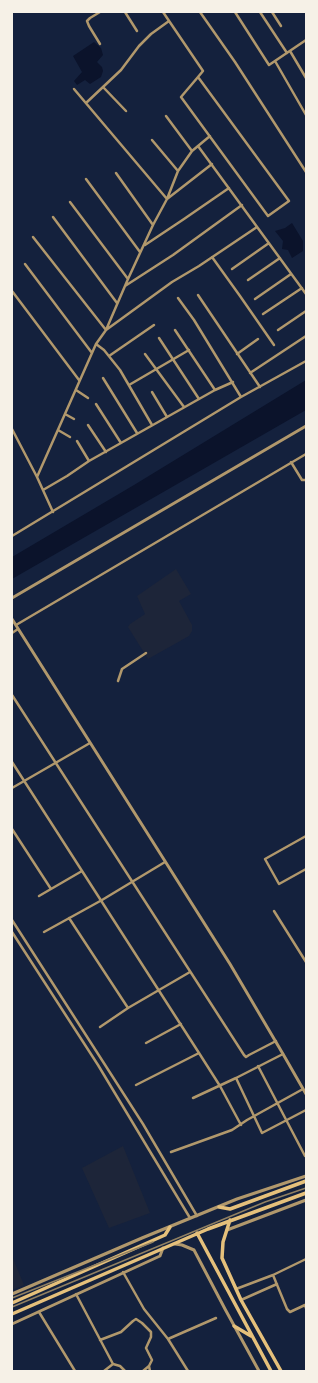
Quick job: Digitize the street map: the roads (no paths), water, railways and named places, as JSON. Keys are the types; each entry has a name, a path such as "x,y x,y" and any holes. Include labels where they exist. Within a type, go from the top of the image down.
{"main road":[{"path":"219,1207 230,1209 306,1181"},
{"path":"12,1314 197,1233 306,1193"},
{"path":"230,1220 223,1242 222,1258 241,1300 281,1371"},
{"path":"12,1303 165,1235 170,1226"},
{"path":"197,1233 270,1371"},
{"path":"234,1326 252,1337"}],"street":[{"path":"100,12 87,21 100,44"},
{"path":"125,12 137,31"},
{"path":"163,12 203,71 181,97 268,216 289,201 198,77"},
{"path":"200,12 235,62 306,172"},
{"path":"235,12 269,65 306,40"},
{"path":"260,12 306,78"},
{"path":"272,12 281,26"},
{"path":"86,102 120,70 139,46 151,34 169,20"},
{"path":"275,61 306,115"},
{"path":"103,86 126,111"},
{"path":"74,89 167,199"},
{"path":"166,116 192,151"},
{"path":"37,477 96,344 106,330 124,286 167,199 178,172 192,151 210,136"},
{"path":"152,140 178,172"},
{"path":"198,146 305,292"},
{"path":"167,199 212,164"},
{"path":"116,173 153,225"},
{"path":"86,179 140,252"},
{"path":"144,245 184,220 229,188"},
{"path":"70,202 128,279"},
{"path":"124,286 159,265 242,205"},
{"path":"53,217 118,303"},
{"path":"106,330 172,282 257,227"},
{"path":"33,237 106,330"},
{"path":"232,269 269,243"},
{"path":"212,257 274,345"},
{"path":"248,280 280,258"},
{"path":"25,264 92,353"},
{"path":"255,299 291,274"},
{"path":"263,314 302,288"},
{"path":"12,291 80,381"},
{"path":"198,295 260,387"},
{"path":"178,298 194,320 233,382 241,398"},
{"path":"278,330 306,311"},
{"path":"109,356 154,325"},
{"path":"175,330 215,390"},
{"path":"250,373 306,336"},
{"path":"159,338 199,399"},
{"path":"237,354 258,338"},
{"path":"96,344 109,356 129,385 152,425"},
{"path":"129,385 189,350"},
{"path":"145,354 184,407"},
{"path":"12,536 241,398 306,361"},
{"path":"103,378 137,434"},
{"path":"43,490 89,461 152,425 215,390 233,382"},
{"path":"76,390 88,398"},
{"path":"152,392 167,417"},
{"path":"96,404 121,443"},
{"path":"65,414 74,419"},
{"path":"88,425 106,452"},
{"path":"12,598 306,426"},
{"path":"12,429 53,512"},
{"path":"58,430 70,437"},
{"path":"77,441 89,461"},
{"path":"16,625 306,454"},
{"path":"291,462 302,480 306,480"},
{"path":"12,619 230,964 306,1094"},
{"path":"12,633 18,629"},
{"path":"118,681 122,668 146,654"},
{"path":"12,695 244,1055 246,1057 276,1041"},
{"path":"12,788 90,743"},
{"path":"12,762 181,1024 220,1086 241,1124"},
{"path":"12,829 51,889"},
{"path":"306,836 265,859 279,884 306,869"},
{"path":"44,932 102,900 165,862"},
{"path":"39,896 82,871"},
{"path":"274,911 306,962"},
{"path":"69,918 128,1008"},
{"path":"12,920 139,1117 197,1216"},
{"path":"12,932 98,1065 190,1218"},
{"path":"100,1027 128,1008 190,972"},
{"path":"146,1043 181,1024"},
{"path":"136,1085 199,1053"},
{"path":"193,1098 284,1054"},
{"path":"258,1066 305,1156"},
{"path":"236,1078 255,1115 262,1133 306,1110"},
{"path":"171,1152 232,1130 255,1115 303,1089"},
{"path":"12,1294 170,1226 237,1200 306,1176"},
{"path":"227,1230 306,1200"},
{"path":"172,1244 182,1245 194,1250 259,1371"},
{"path":"12,1324 160,1256 163,1248"},
{"path":"236,1289 272,1275 306,1259"},
{"path":"123,1272 144,1309 168,1339 188,1371"},
{"path":"272,1275 287,1309 290,1312 306,1306"},
{"path":"241,1300 277,1284"},
{"path":"76,1294 113,1364 120,1366 125,1371"},
{"path":"39,1312 75,1371"},
{"path":"168,1339 216,1318"},
{"path":"100,1340 121,1332 136,1319 142,1323 150,1332 151,1337 146,1348 152,1360 149,1366 143,1371"},
{"path":"104,1371 113,1364"},
{"path":"149,1366 150,1371"}],"railway":[{"path":"12,1307 265,1202 306,1188"},
{"path":"12,1298 153,1242"}]}
